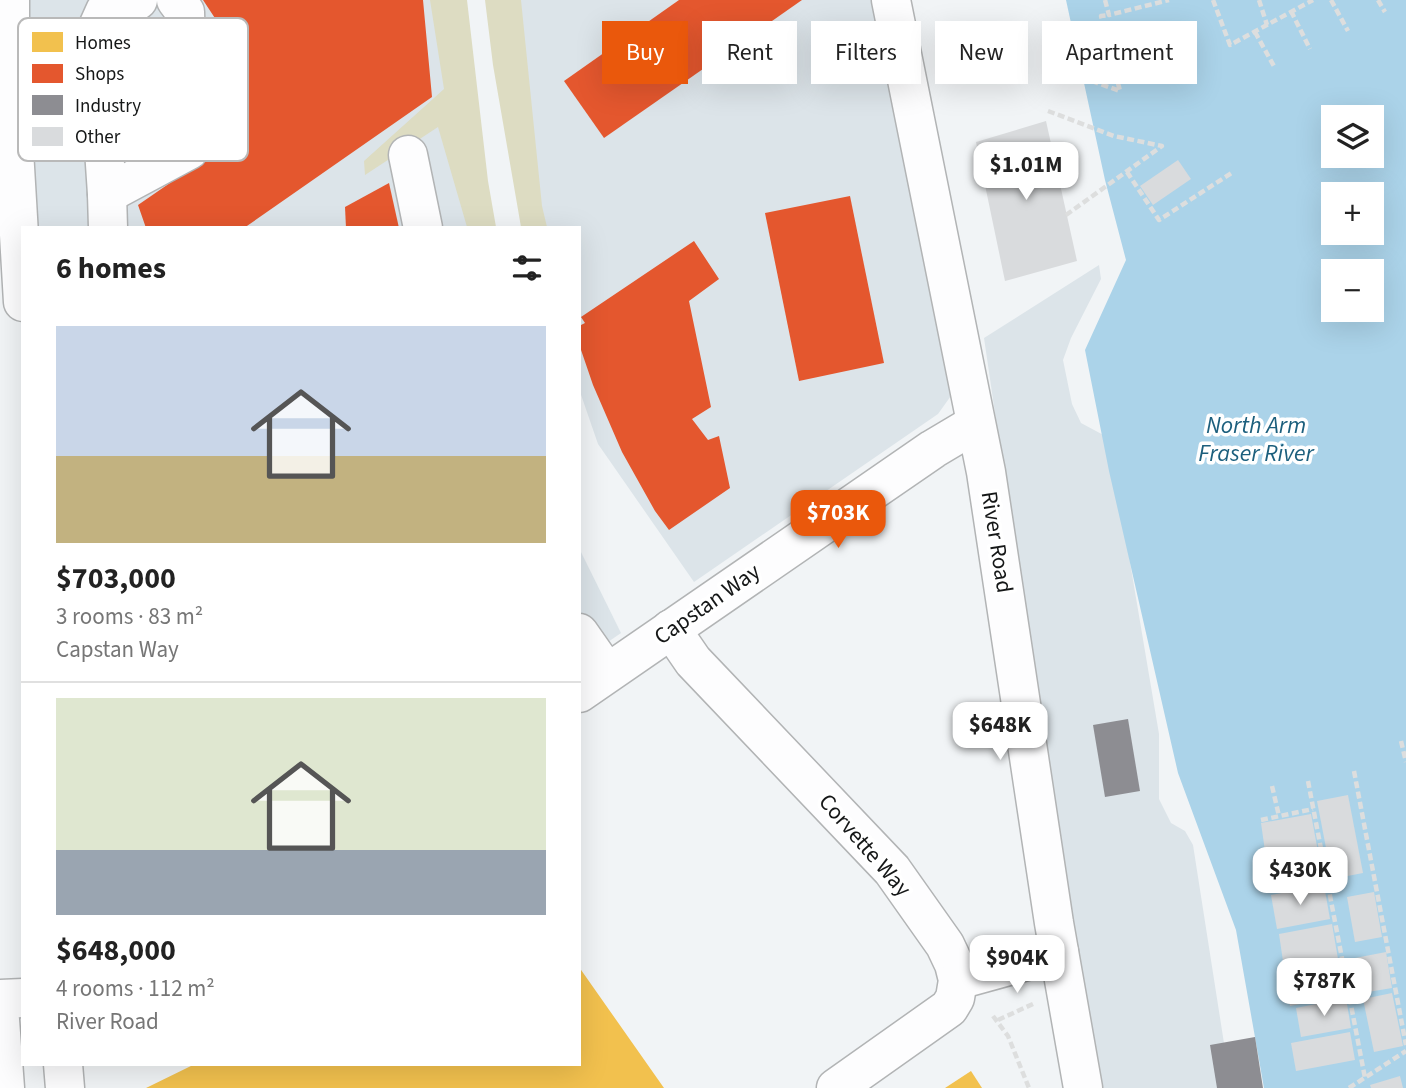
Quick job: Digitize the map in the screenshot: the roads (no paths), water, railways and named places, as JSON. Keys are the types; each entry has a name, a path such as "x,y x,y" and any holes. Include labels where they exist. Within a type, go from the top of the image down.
{"street":[{"path":"10,0 5,86 21,278"},
{"path":"104,15 138,0"},
{"path":"177,0 185,12 185,18"},
{"name":"River Road","path":"891,0 986,472 1059,952 1083,1088"},
{"path":"408,155 423,226"},
{"path":"106,161 107,211"},
{"path":"107,211 174,161"},
{"name":"Capstan Way","path":"593,683 933,449 975,424"},
{"name":"Corvette Way","path":"671,629 693,662 892,870 945,945 958,980"},
{"path":"581,640 593,683"},
{"path":"836,1088 939,1016 955,998 958,980 1059,952"},
{"path":"0,999 21,998"},
{"path":"0,1020 5,1088"},
{"path":"63,1066 65,1088"}],"water":[{"name":"North Arm Fraser River","path":"1066,0 1406,0 1406,1088 1264,1088 1236,930 1178,773 1109,471 1085,350 1126,260 1084,84 1197,84 1197,21 1071,21"}]}
